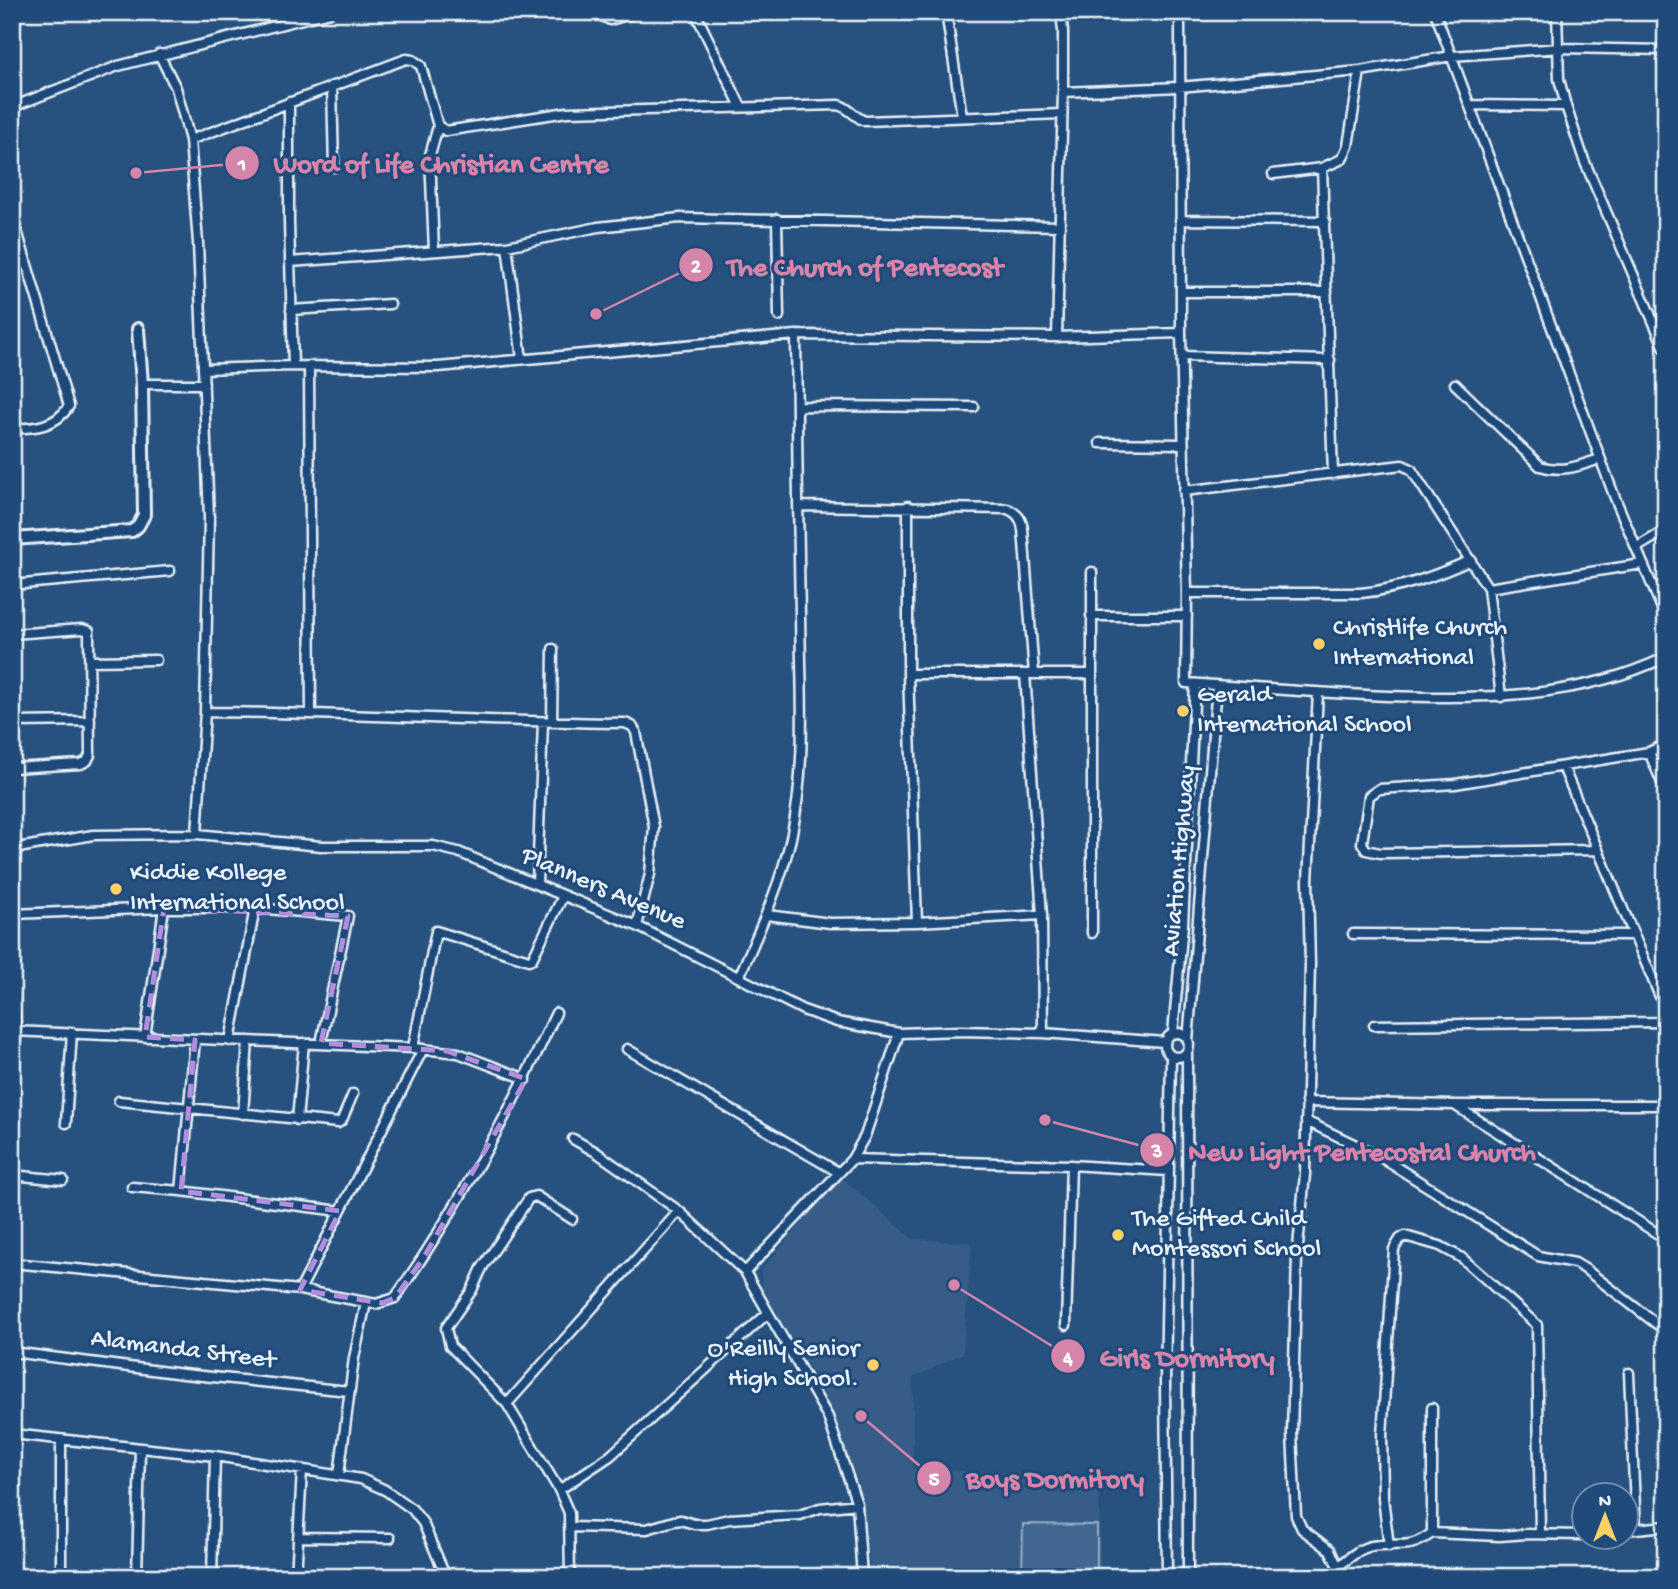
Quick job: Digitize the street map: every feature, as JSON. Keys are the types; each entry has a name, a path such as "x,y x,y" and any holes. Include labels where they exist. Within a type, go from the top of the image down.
{"street":[{"path":"12,107 118,66 330,12"},
{"path":"601,12 602,16 610,20 637,12"},
{"path":"695,12 741,107"},
{"path":"946,12 962,116"},
{"path":"1058,337 1063,92 1063,31 1060,12"},
{"name":"Aviation Highway","path":"1173,1033 1183,925 1190,684 1182,444 1180,12"},
{"path":"1435,12 1600,459 1666,618"},
{"path":"1557,12 1559,79 1566,106 1584,160 1665,346"},
{"path":"1063,92 1179,87 1360,71 1452,56 1560,48 1666,50"},
{"path":"159,54 176,88 190,140 204,369 209,517 205,712 197,834"},
{"path":"190,140 406,59 413,60 421,66 439,126 430,155 435,251"},
{"path":"1273,174 1322,168 1342,159 1348,146 1360,71"},
{"path":"332,86 334,167"},
{"path":"289,102 293,366"},
{"path":"439,126 446,131 567,112 838,105 846,106 857,119 865,121 1062,114"},
{"path":"1470,105 1566,106"},
{"path":"1322,168 1334,474"},
{"path":"12,214 69,406 64,414 43,427 12,429"},
{"path":"290,262 507,246 598,227 680,218 1060,226"},
{"path":"777,219 779,316"},
{"path":"1180,220 1325,221"},
{"path":"507,246 522,359"},
{"path":"1181,292 1327,292"},
{"path":"291,310 390,304"},
{"path":"12,539 132,531 138,526 144,515 142,384 138,329"},
{"path":"204,369 293,366 439,367 796,335 1058,337 1181,333"},
{"path":"739,976 767,915 790,838 799,791 801,710 796,335"},
{"path":"1182,356 1329,360"},
{"path":"309,366 311,713"},
{"path":"142,384 204,384"},
{"path":"1455,384 1540,466 1552,470 1566,470 1600,459"},
{"path":"797,405 974,407"},
{"path":"1100,443 1182,444"},
{"path":"1184,491 1396,464 1407,466 1488,588 1501,696"},
{"path":"798,506 1008,509 1021,520 1042,915 1043,1033"},
{"path":"908,506 908,674 916,922"},
{"path":"1636,548 1666,530"},
{"path":"1187,593 1382,591 1434,577 1471,560"},
{"path":"1488,588 1642,564"},
{"path":"12,585 170,571"},
{"path":"1092,572 1092,933"},
{"path":"1091,616 1187,616"},
{"path":"12,634 82,629 89,631 90,661 90,755 87,761 81,764 12,768"},
{"path":"537,884 552,649"},
{"path":"1190,684 1441,698 1501,696 1597,683 1636,671 1666,657"},
{"path":"90,661 156,660"},
{"path":"908,674 1091,674"},
{"name":"Aviation Highway","path":"1188,1041 1217,686"},
{"path":"1318,693 1308,881 1310,965 1305,1174 1294,1316 1292,1433 1296,1516 1301,1530 1330,1550 1338,1572 1361,1549 1373,1545 1406,1546 1421,1542 1432,1533 1500,1536 1570,1535"},
{"path":"205,712 625,723 632,726 636,732 654,827 650,874 637,926"},
{"path":"12,722 90,721"},
{"path":"1598,850 1380,853 1366,850 1362,844 1369,796 1379,789 1455,784 1649,752 1666,744"},
{"path":"1649,752 1666,792"},
{"path":"1563,767 1666,1011"},
{"name":"Planners Avenue","path":"12,849 93,835 197,834 321,846 433,846 457,852 637,926 803,1010 837,1022 899,1033 1043,1033 1165,1042"},
{"path":"412,1048 436,931 529,960 532,959 563,896"},
{"path":"12,914 164,908 255,908 348,916 321,1043"},
{"path":"145,1037 164,908"},
{"path":"230,1041 255,908"},
{"path":"767,915 830,923 916,922 1042,915"},
{"path":"1353,934 1634,935"},
{"path":"12,993 12,1114"},
{"path":"12,1263 300,1290 366,1303 382,1303 395,1298 464,1192 526,1079 556,1013"},
{"path":"1374,1025 1666,1022"},
{"path":"14,1031 423,1049 458,1053 526,1079"},
{"path":"66,1123 72,1032"},
{"path":"745,1272 852,1159 865,1136 899,1033"},
{"path":"1187,1051 1182,1056 1171,1056 1165,1050 1165,1042 1173,1033 1184,1035 1188,1041 1188,1577"},
{"path":"181,1191 195,1040"},
{"path":"243,1114 248,1041"},
{"path":"297,1120 304,1043"},
{"path":"300,1290 423,1049"},
{"path":"627,1049 838,1172"},
{"path":"1167,1577 1165,1382 1171,1056"},
{"path":"120,1101 297,1120 341,1122 353,1094"},
{"path":"1306,1102 1666,1105"},
{"path":"1455,1105 1666,1239"},
{"path":"1306,1121 1377,1155 1538,1256 1575,1263 1666,1331"},
{"path":"573,1139 596,1152 679,1211 745,1272 828,1417 857,1504 862,1577"},
{"path":"852,1159 1071,1165 1168,1171"},
{"path":"1066,1325 1071,1165"},
{"path":"12,1175 63,1180"},
{"path":"132,1187 340,1211"},
{"path":"570,1577 569,1513 559,1490 507,1404 450,1346 446,1328 529,1198 536,1196 572,1219"},
{"path":"507,1404 679,1211"},
{"path":"1389,1546 1383,1497 1382,1436 1394,1249 1405,1236 1440,1245 1462,1258 1537,1325 1540,1534"},
{"path":"339,1475 354,1358 366,1303"},
{"path":"559,1490 610,1456 768,1313"},
{"name":"Alamanda Street","path":"12,1352 349,1391"},
{"path":"1629,1373 1634,1480"},
{"path":"1432,1408 1432,1533"},
{"path":"12,1434 215,1456 361,1479 385,1489 412,1510 423,1523 446,1577"},
{"path":"61,1440 61,1577"},
{"path":"137,1577 140,1449"},
{"path":"212,1577 215,1456"},
{"path":"296,1577 302,1469"},
{"path":"570,1527 647,1529 681,1520 707,1524 800,1515 820,1508 857,1504"},
{"path":"1640,1529 1666,1526"},
{"path":"298,1537 390,1538"}],"highlighted area":[{"path":"164,908 348,916 321,1043 447,1051 526,1079 424,1257 395,1298 382,1303 300,1290 340,1211 181,1191 195,1040 145,1037"}],"shaded area":[{"name":"O'Reilly Senior High School.","path":"841,1177 913,1239 972,1243 963,1353 913,1378 913,1469 1099,1476 1101,1577 871,1577 861,1489 819,1383 762,1288 761,1270"},
{"path":"1023,1524 1097,1525 1097,1577 1022,1577"}],"place":[{"name":"Word of Life Christian Centre","path":"136,173"},
{"name":"The Church of Pentecost","path":"596,314"},
{"name":"Christlife Church International","path":"1319,644"},
{"name":"Gerald International School","path":"1183,711"},
{"name":"Kiddie Kollege International School","path":"116,889"},
{"name":"New Light Pentecostal Church","path":"1045,1120"},
{"name":"The Gifted Child Montessori School","path":"1118,1235"},
{"name":"Girls Dormitory","path":"954,1285"},
{"name":"O'Reilly Senior High School.","path":"873,1365"},
{"name":"Boys Dormitory","path":"861,1416"}]}
